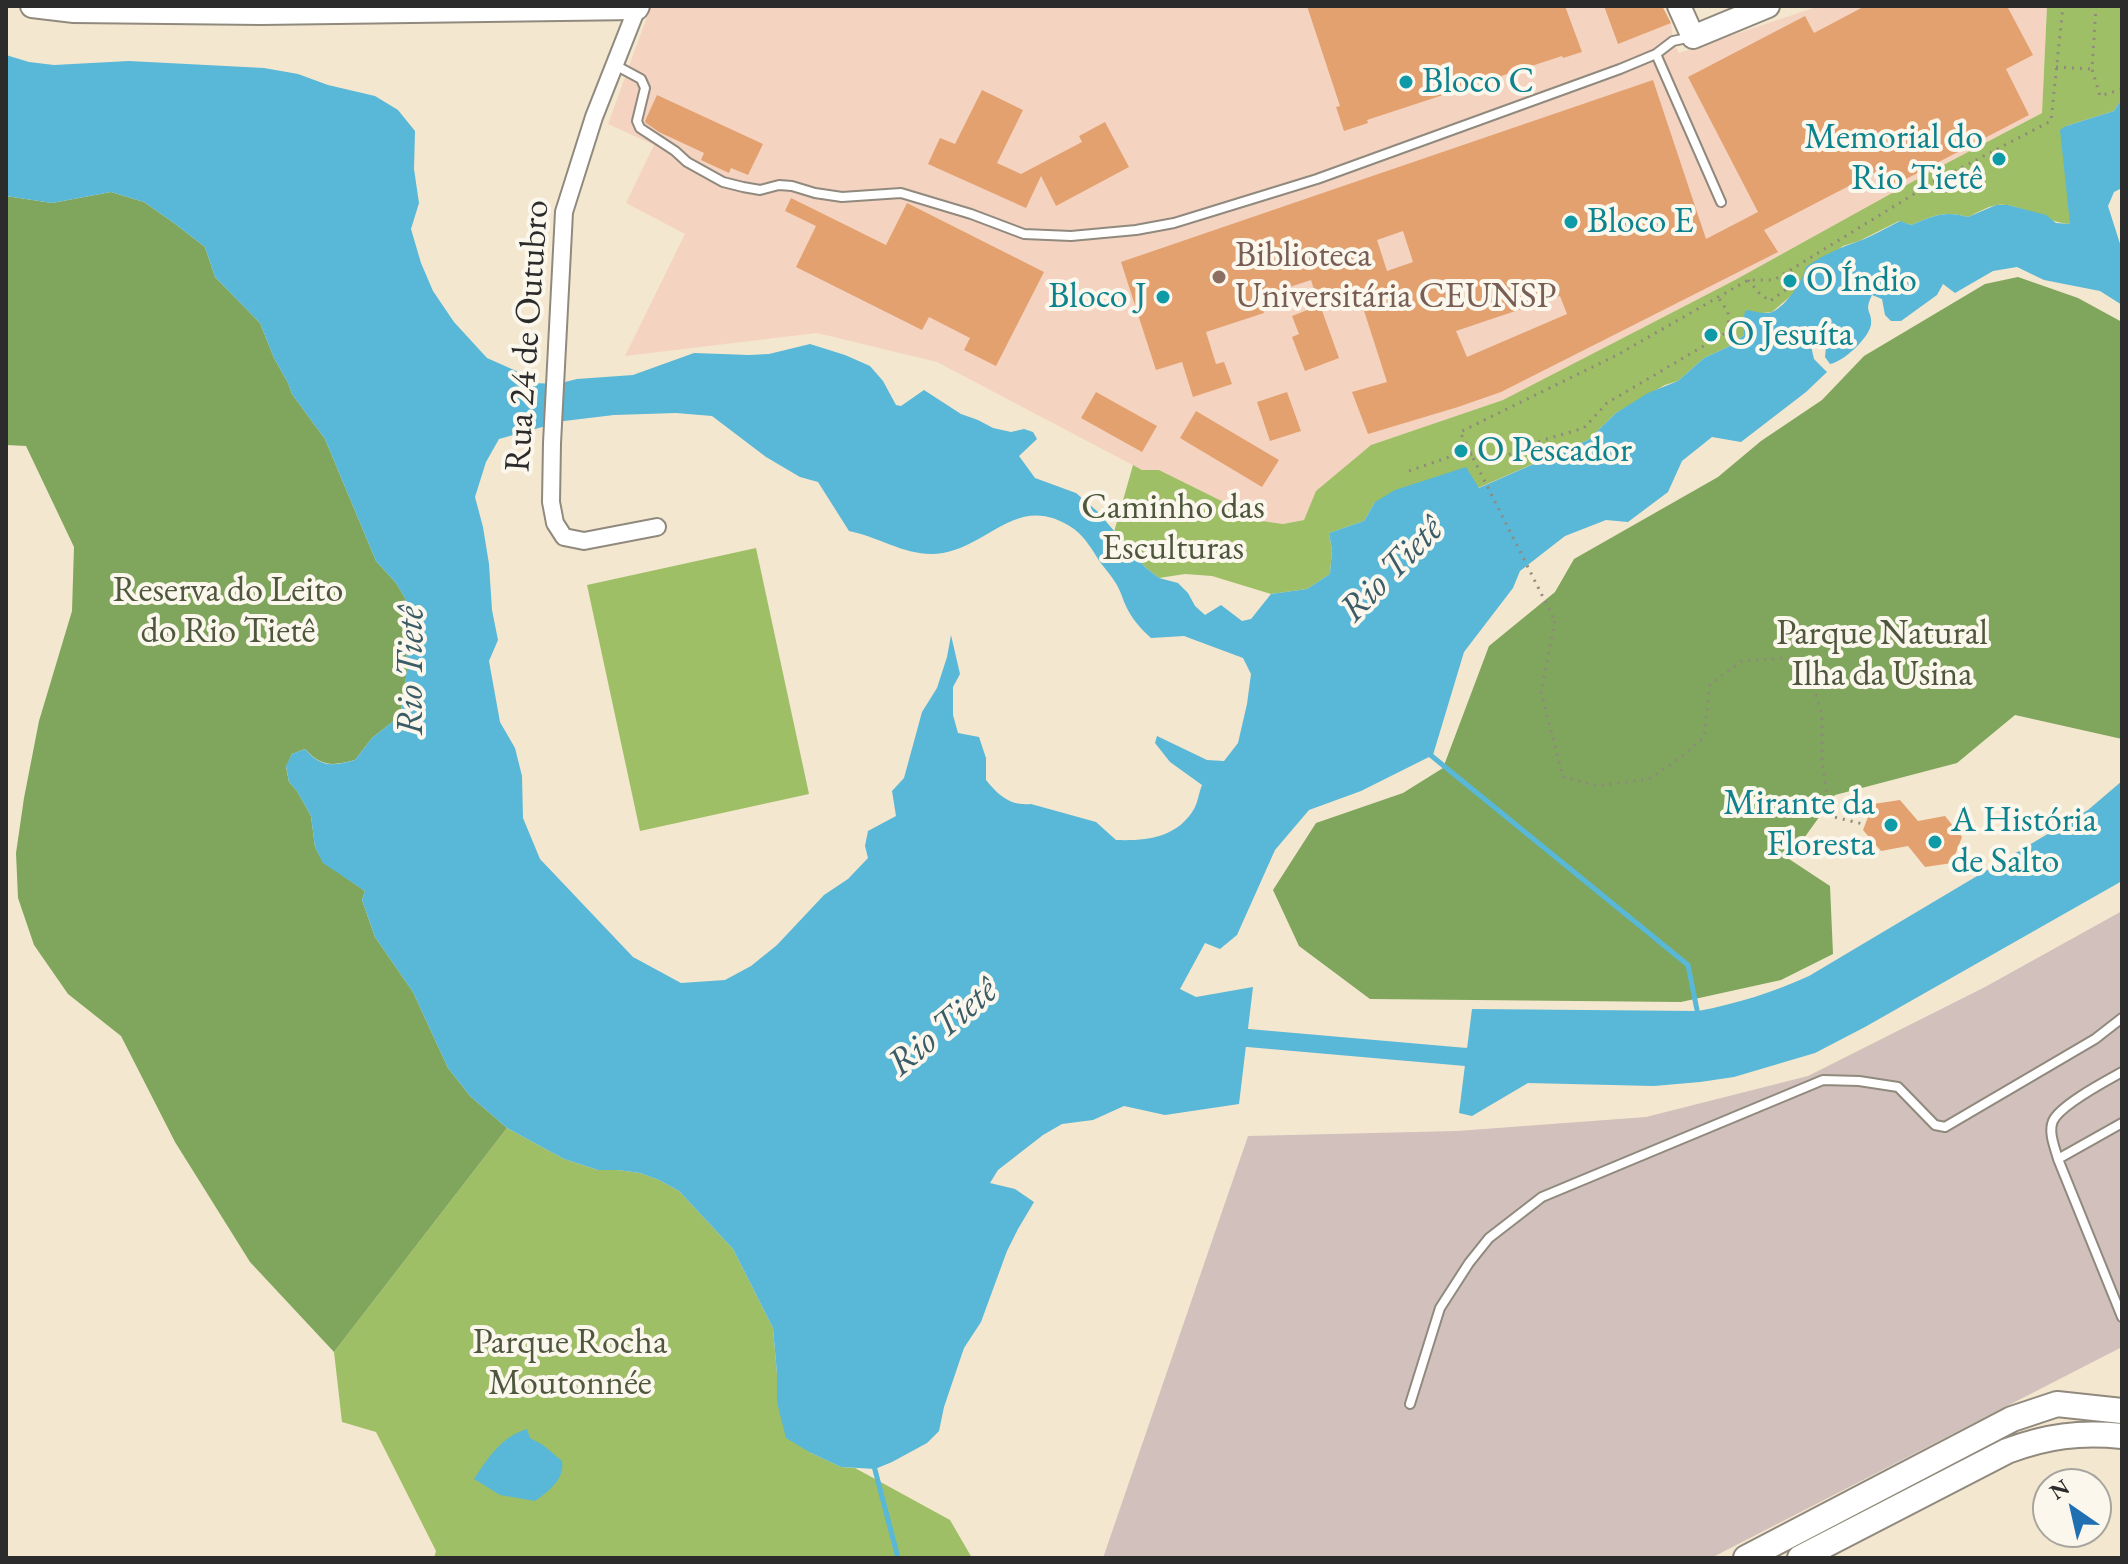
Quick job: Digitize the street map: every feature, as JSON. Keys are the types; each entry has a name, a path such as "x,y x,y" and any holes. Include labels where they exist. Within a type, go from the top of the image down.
{"main road":[{"path":"1746,1558 2012,1419 2057,1404 2122,1411"},
{"path":"1800,1558 2007,1451 2034,1441 2063,1436 2091,1433 2122,1436"}],"street":[{"path":"32,6 74,11 261,13 638,7"},
{"path":"1679,6 1693,37 1768,6"},
{"name":"Rua 24 de Outubro","path":"638,7 594,117 564,212 551,502 555,523 564,537 584,541 657,527"}],"lane":[{"path":"615,65 641,79 645,88 637,121 640,128 687,162 723,182 760,190 779,185 792,186 842,197 901,193 1024,234 1071,236 1174,223 1317,179 1620,69 1656,54 1673,41 1693,37"},
{"path":"1656,54 1721,202"},
{"path":"1410,1404 1440,1308 1489,1238 1542,1197 1823,1080 1898,1087 1935,1125 1945,1127 2095,1039 2122,1018"},
{"path":"2122,1072 2066,1106 2053,1121 2052,1139 2122,1317"},
{"path":"2058,1159 2122,1123"}],"path":[{"path":"1863,824 1830,816 1822,761 1822,715 1809,673 1785,658 1742,661 1710,684 1704,737 1649,779 1597,786 1563,777 1541,692 1555,621 1460,432 1619,354 1748,280 1774,280 1932,183 2051,121 2063,6"},
{"path":"2096,6 2092,69 2100,96 2122,89"},
{"path":"2056,67 2092,69"},
{"path":"1748,280 1770,301 1791,286"},
{"path":"1409,471 1452,456 1483,453 1501,458 1540,441 1584,428 1607,403 1729,331 1728,312 1718,297"}],"shaded area":[{"path":"651,6 1663,6 1679,53 1819,6 2047,6 2042,113 1735,280 1503,400 1371,445 1317,491 1304,520 1283,524 1262,521 1159,470 1142,470 937,362 817,333 625,356 685,234 626,203 654,145 608,124"},
{"path":"2122,911 2122,1347 1711,1558 1103,1558 1248,1136 1457,1131 1646,1117 1808,1076 1985,987"}],"green space":[{"name":"Caminho das Esculturas","path":"2047,6 2122,6 2122,98 2114,111 2066,126 2071,224 1997,205 1968,217 1945,214 1911,225 1899,221 1843,246 1804,276 1793,294 1772,312 1744,315 1744,335 1730,346 1704,358 1678,381 1665,385 1616,413 1588,440 1478,488 1375,502 1364,521 1329,533 1332,550 1330,574 1307,589 1271,594 1212,576 1185,574 1159,578 1114,532 1133,465 1142,470 1159,470 1262,521 1283,524 1304,520 1316,491 1371,445 1503,400 1735,280 2042,113"},
{"name":"Reserva do Leito do Rio Tietê","path":"111,192 144,202 205,247 215,277 260,323 292,394 325,439 376,561 405,598 407,671 400,716 372,738 355,760 328,764 305,749 292,754 286,767 289,782 311,816 315,847 323,862 365,891 362,900 375,937 413,992 448,1068 470,1096 507,1128 334,1352 250,1262 175,1142 121,1036 68,994 34,945 18,898 16,853 24,798 39,721 72,611 74,547 26,446 6,445 6,196 52,203"},
{"name":"Parque Natural Ilha da Usina","path":"2018,277 2078,298 2122,322 2122,739 2015,715 1957,763 1835,795 1789,859 1830,886 1833,954 1781,980 1681,1002 1370,999 1299,946 1273,890 1316,823 1403,793 1443,768 1489,646 1555,592 1574,559 1718,477 1761,441 1822,400 1864,356 1985,284"},
{"path":"756,548 809,794 640,831 587,585"},
{"name":"Parque Rocha Moutonnée","path":"507,1128 564,1159 598,1170 640,1173 679,1191 733,1249 773,1328 777,1402 811,1453 841,1467 855,1468 950,1520 972,1558 434,1558 436,1551 376,1432 342,1422 334,1352"}],"water":[{"name":"Rio Tietê","path":"6,55 54,65 129,61 264,68 298,74 375,96 398,110 415,131 414,169 419,203 411,229 421,263 433,291 454,322 487,358 523,374 534,383 557,384 577,379 633,375 694,353 769,354 810,344 845,355 870,366 883,381 896,405 901,406 924,390 961,414 993,428 1033,432 1037,439 1019,456 1035,478 1076,493 1097,511 1145,567 1159,578 1178,583 1205,615 1221,605 1242,621 1251,619 1271,594 1307,589 1330,574 1332,550 1329,533 1364,521 1375,502 1395,490 1466,467 1479,488 1588,440 1616,413 1648,393 1678,381 1704,358 1730,346 1744,335 1746,310 1766,313 1777,309 1793,292 1806,267 1831,252 1900,221 1911,225 1946,214 1968,217 1996,205 2008,205 2046,215 2056,223 2070,224 2060,130 2114,111 2122,98 2122,188 2114,192 2108,206 2122,250 2122,305 2100,291 2044,280 2017,267 1993,271 1955,293 1943,284 1937,295 1901,321 1891,321 1885,315 1882,299 1872,295 1868,305 1871,320 1869,331 1848,354 1830,364 1825,357 1826,347 1819,339 1811,346 1814,359 1827,372 1806,392 1741,442 1712,437 1682,461 1668,492 1628,522 1606,520 1565,536 1520,571 1513,588 1464,652 1433,755 1361,791 1309,810 1275,850 1237,935 1220,949 1205,943 1180,989 1196,997 1253,987 1239,1104 1165,1115 1124,1106 1093,1120 1062,1124 998,1170 990,1183 1015,1189 1034,1202 1007,1251 981,1322 964,1348 939,1431 927,1443 875,1469 841,1467 786,1438 777,1402 773,1328 733,1249 679,1191 640,1173 598,1170 564,1159 507,1128 470,1096 448,1068 413,992 375,937 362,900 365,891 323,863 315,847 311,816 289,782 286,766 292,754 305,749 316,760 328,764 355,760 372,738 400,716 407,670 405,598 376,561 325,439 292,394 260,323 215,277 205,247 144,202 111,192 52,203 6,196","holes":["676,413 712,416 766,457 800,477 818,482 849,531 907,550 943,553 976,541 1021,518 1037,516 1055,519 1074,529 1085,540 1117,585 1133,618 1151,638 1184,636 1243,658 1251,674 1247,704 1238,743 1224,761 1207,760 1157,736 1155,743 1170,762 1202,785 1187,819 1160,836 1116,840 1096,822 1017,803 1000,795 986,780 986,758 979,737 958,733 953,715 953,687 960,674 951,635 937,688 922,712 904,778 892,791 896,816 868,831 865,846 868,858 848,879 824,895 777,945 751,966 725,980 681,983 633,957 540,859 523,818 522,776 515,748 500,722 489,661 498,640 492,610 489,564 475,497 486,462 499,439 564,421 614,415"]},
{"path":"2122,781 2122,881 1815,1053 1734,1077 1700,1082 1654,1086 1528,1083 1472,1116 1459,1113 1472,1009 1698,1011 1769,992 1809,976 2088,810"},
{"path":"527,1429 530,1438 562,1461 561,1473 550,1489 535,1501 500,1495 474,1479 503,1443"}],"building":[{"name":"Bloco C","path":"1307,6 1565,6 1582,52 1367,120 1368,123 1344,131 1336,107 1340,106"},
{"path":"1604,6 1662,6 1671,23 1618,44"},
{"path":"1865,6 2007,6 2033,55 2006,69 2029,115 1883,191 1874,173 1764,230 1778,252 1501,392 1368,434 1352,392 1387,382 1357,289 1318,302 1311,280 1259,297 1264,313 1206,332 1216,364 1224,362 1232,384 1193,397 1182,362 1156,370 1121,262 1653,80 1706,239 1758,212 1688,77 1805,16 1814,33","holes":["1403,231 1413,262 1387,271 1377,240","1560,296 1567,314 1467,357 1456,331"]},
{"path":"982,90 1023,110 997,163 1021,174 1082,142 1079,136 1105,122 1129,167 1056,206 1041,176 1026,208 928,164 940,138 955,144"},
{"path":"657,95 763,144 748,175 731,168 729,173 701,160 704,153 646,123"},
{"path":"791,198 886,245 907,203 1044,272 996,366 964,350 970,338 929,317 922,330 796,267 816,226 785,211"},
{"path":"1320,305 1339,358 1305,371 1292,337 1299,334 1292,316"},
{"path":"1096,392 1157,426 1142,452 1081,418"},
{"path":"1287,392 1301,431 1270,441 1257,402"},
{"path":"1196,411 1279,460 1262,487 1180,438"},
{"path":"1900,800 1918,821 1945,816 1962,837 1952,863 1925,867 1908,846 1881,851 1863,830 1873,804"}],"waterway":[{"path":"1428,753 1688,965 1698,1015"},
{"path":"1225,1036 1466,1057 1490,1052"},
{"path":"874,1466 898,1558"}],"place":[{"name":"Bloco C","path":"1406,82"},
{"name":"Memorial do Rio Tietê","path":"1999,159"},
{"name":"Bloco E","path":"1571,222"},
{"name":"Biblioteca Universitária CEUNSP","path":"1219,277"},
{"name":"O Índio","path":"1790,281"},
{"name":"Bloco J","path":"1163,297"},
{"name":"O Jesuíta","path":"1711,335"},
{"name":"O Pescador","path":"1461,451"},
{"name":"Mirante da Floresta","path":"1891,825"},
{"name":"A História de Salto","path":"1935,842"}]}
